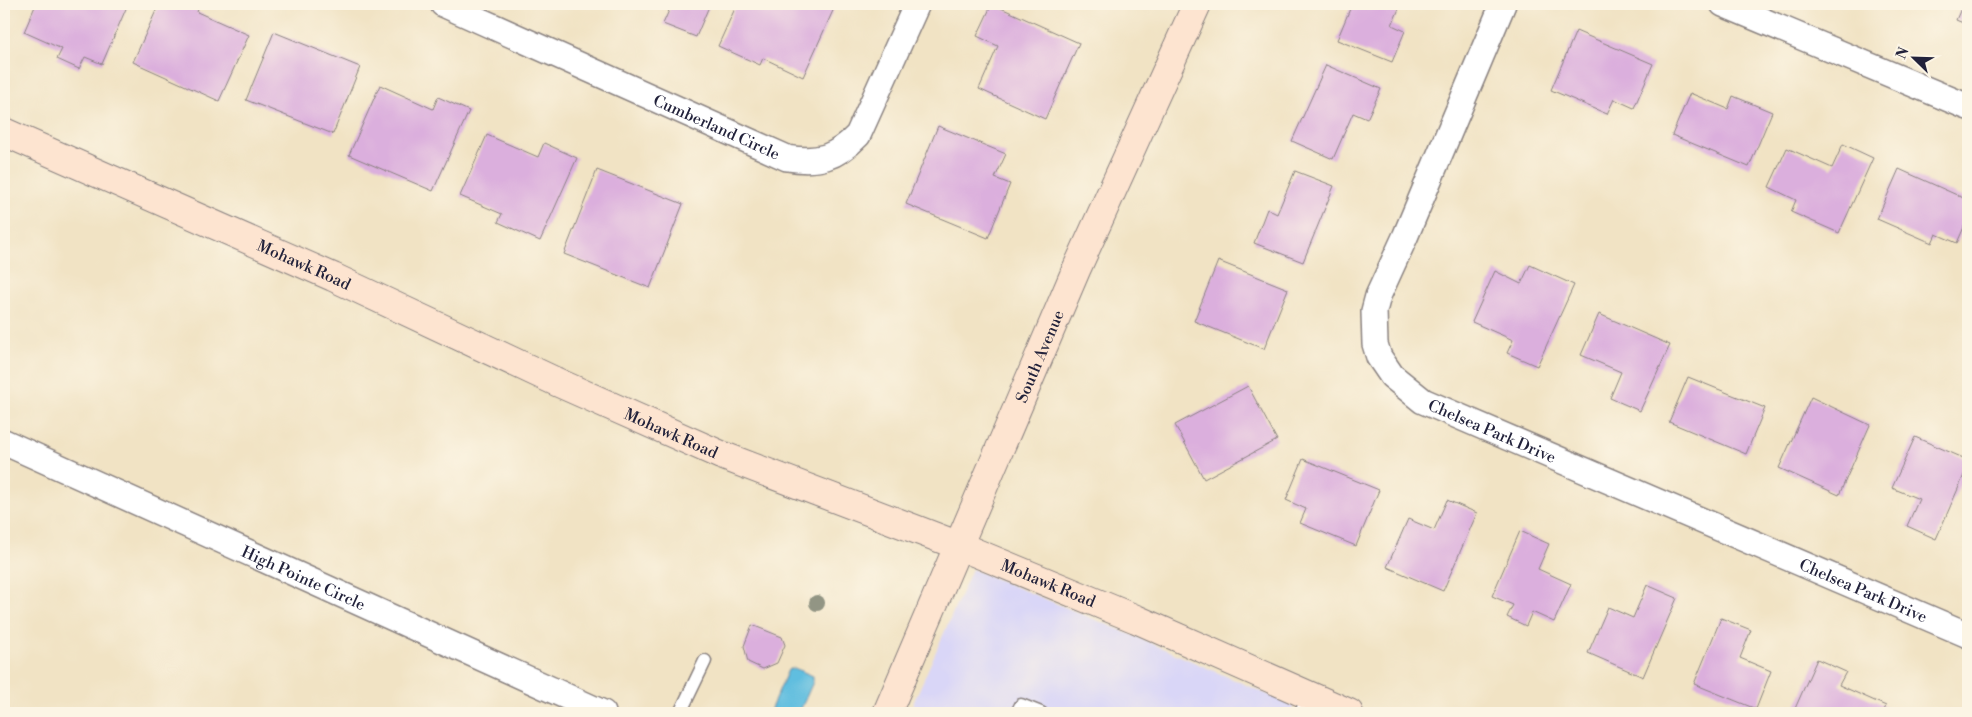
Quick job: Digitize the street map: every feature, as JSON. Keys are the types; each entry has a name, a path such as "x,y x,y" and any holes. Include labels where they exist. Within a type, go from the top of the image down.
{"street":[{"name":"Cumberland Circle","path":"443,4 787,158 806,161 825,158 845,149 858,135 917,4"},
{"name":"South Avenue","path":"887,713 957,545 1076,270 1197,4"},
{"name":"Chelsea Park Drive","path":"1503,4 1405,237 1378,296 1374,311 1375,344 1379,357 1392,376 1423,401 1968,635"},
{"path":"1723,4 1968,107"},
{"name":"Mohawk Road","path":"4,132 333,277 559,383 722,455 957,545 1136,619 1305,704 1349,713"},
{"name":"High Pointe Circle","path":"4,442 603,713"}],"lane":[{"path":"680,713 705,661"},
{"path":"1017,713 1021,705 1041,713"}],"shaded area":[{"path":"972,569 1130,634 1294,706 1291,713 909,713"}],"water":[{"path":"794,668 813,676 813,682 799,713 769,713 788,670"}],"building":[{"path":"36,4 128,4 102,64 85,57 79,69 57,59 62,49 24,32"},
{"path":"159,4 200,4 197,12 249,35 219,101 133,62"},
{"path":"660,4 710,4 696,37 663,24 670,8"},
{"path":"737,4 836,4 803,77 763,58 760,65 718,46"},
{"path":"992,4 1079,43 1045,119 979,89 998,46 977,36"},
{"path":"1352,4 1401,4 1392,25 1405,31 1392,62 1337,40"},
{"path":"1963,4 1968,4 1968,25 1956,20"},
{"path":"1576,31 1653,64 1634,108 1614,99 1607,114 1551,90"},
{"path":"274,32 360,67 333,134 246,100"},
{"path":"1326,65 1381,89 1367,119 1353,113 1333,159 1292,141"},
{"path":"380,85 433,109 438,97 469,111 433,191 349,155"},
{"path":"1690,93 1728,109 1733,96 1772,112 1749,167 1672,135"},
{"path":"938,126 1006,154 995,178 1010,184 988,238 906,204"},
{"path":"487,135 538,157 544,143 577,158 540,241 498,222 502,214 460,196"},
{"path":"1843,144 1873,158 1839,233 1791,212 1796,200 1769,187 1787,148 1832,168"},
{"path":"1899,169 1968,200 1968,218 1957,243 1936,234 1932,243 1877,219"},
{"path":"597,170 683,204 650,288 564,254"},
{"path":"1295,171 1334,186 1303,262 1254,243 1267,209 1277,214"},
{"path":"1218,261 1288,289 1264,349 1194,321"},
{"path":"1530,265 1574,285 1537,366 1507,353 1513,340 1472,322 1495,271 1521,284"},
{"path":"1599,314 1670,345 1640,411 1610,398 1621,372 1581,355"},
{"path":"1688,377 1765,408 1746,454 1669,422"},
{"path":"1248,386 1277,440 1204,479 1175,425"},
{"path":"1811,397 1870,425 1839,495 1779,468"},
{"path":"1915,437 1968,460 1968,466 1936,539 1907,526 1919,499 1892,488"},
{"path":"1303,459 1379,490 1356,546 1300,523 1306,509 1286,500"},
{"path":"1447,500 1477,513 1443,591 1387,567 1408,519 1434,530"},
{"path":"1520,531 1549,544 1538,569 1571,584 1554,622 1532,612 1526,626 1507,617 1513,605 1492,596"},
{"path":"1647,585 1677,598 1643,677 1588,653 1608,607 1633,618"},
{"path":"1721,618 1751,630 1740,658 1771,671 1756,709 1694,684"},
{"path":"752,625 782,637 785,645 777,663 763,669 748,662 744,646"},
{"path":"1817,659 1846,672 1839,685 1886,706 1883,713 1793,713"}]}
